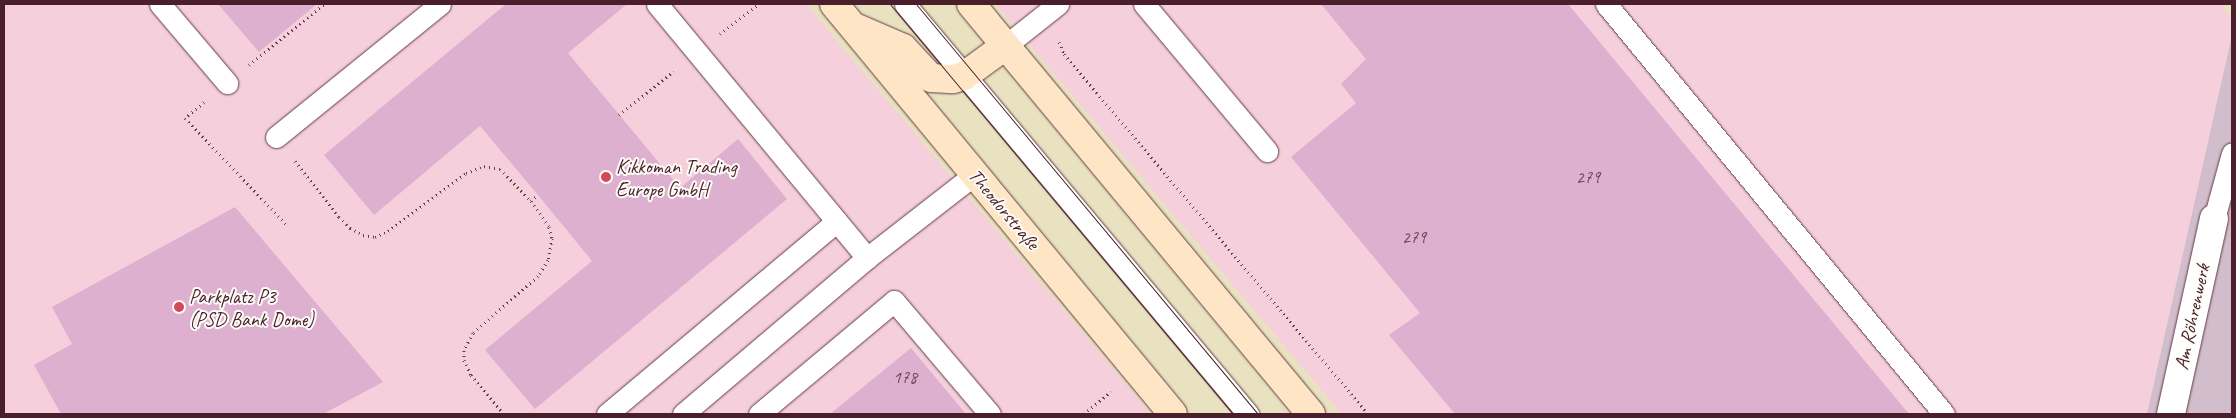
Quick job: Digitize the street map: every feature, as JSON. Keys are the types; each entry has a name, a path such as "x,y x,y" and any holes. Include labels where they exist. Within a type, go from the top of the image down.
{"main road":[{"name":"Theodorstraße","path":"834,4 1173,414"},
{"path":"972,4 1311,414"},
{"path":"854,26 902,48 931,78 953,79 964,76 1005,46"}],"street":[{"name":"Am Röhrenwerk","path":"2171,414 2223,213"}],"lane":[{"path":"160,4 228,83"},
{"path":"276,137 440,4"},
{"path":"657,4 867,258"},
{"path":"905,4 1248,414"},
{"path":"1144,4 1267,151"},
{"path":"1606,4 1944,414"},
{"path":"1005,46 1053,8"},
{"path":"2223,213 2232,153"},
{"path":"683,414 867,258 975,174"},
{"path":"607,414 837,221"},
{"path":"759,414 894,300 990,414"}],"path":[{"path":"286,224 185,118 324,4"},
{"path":"1053,8 1064,54 1368,414"},
{"path":"276,137 339,217 350,228 363,235 376,237 388,231 466,173 484,166 500,169 531,201 549,227 552,238 548,260 538,276 473,333 464,350 464,360 471,375 504,414"},
{"path":"531,201 538,195"}],"shaded area":[{"path":"4,4 806,4 1151,414 4,414"},
{"path":"995,4 2223,4 2232,22 2232,35 2147,414 1342,414"},
{"path":"2232,35 2232,414 2147,414"}],"building":[{"path":"218,4 317,4 259,52"},
{"path":"506,4 627,4 568,53 680,188 738,139 787,199 535,409 485,350 592,261 538,195 480,126 374,215 324,155"},
{"path":"1321,4 1568,4 1909,414 1455,414 1389,335 1420,313 1291,157 1356,103 1341,84 1366,59"},
{"name":"Parkplatz P3 (PSD Bank Dome)","path":"235,207 383,382 323,414 61,414 34,365 72,344 52,307"},
{"path":"911,348 966,414 830,414"}],"tram line":[{"path":"890,4 1233,414"},
{"path":"916,4 1258,414"}],"place":[{"name":"Kikkoman Trading Europe GmbH","path":"606,177"},
{"name":"Parkplatz P3 (PSD Bank Dome)","path":"179,307"}]}
